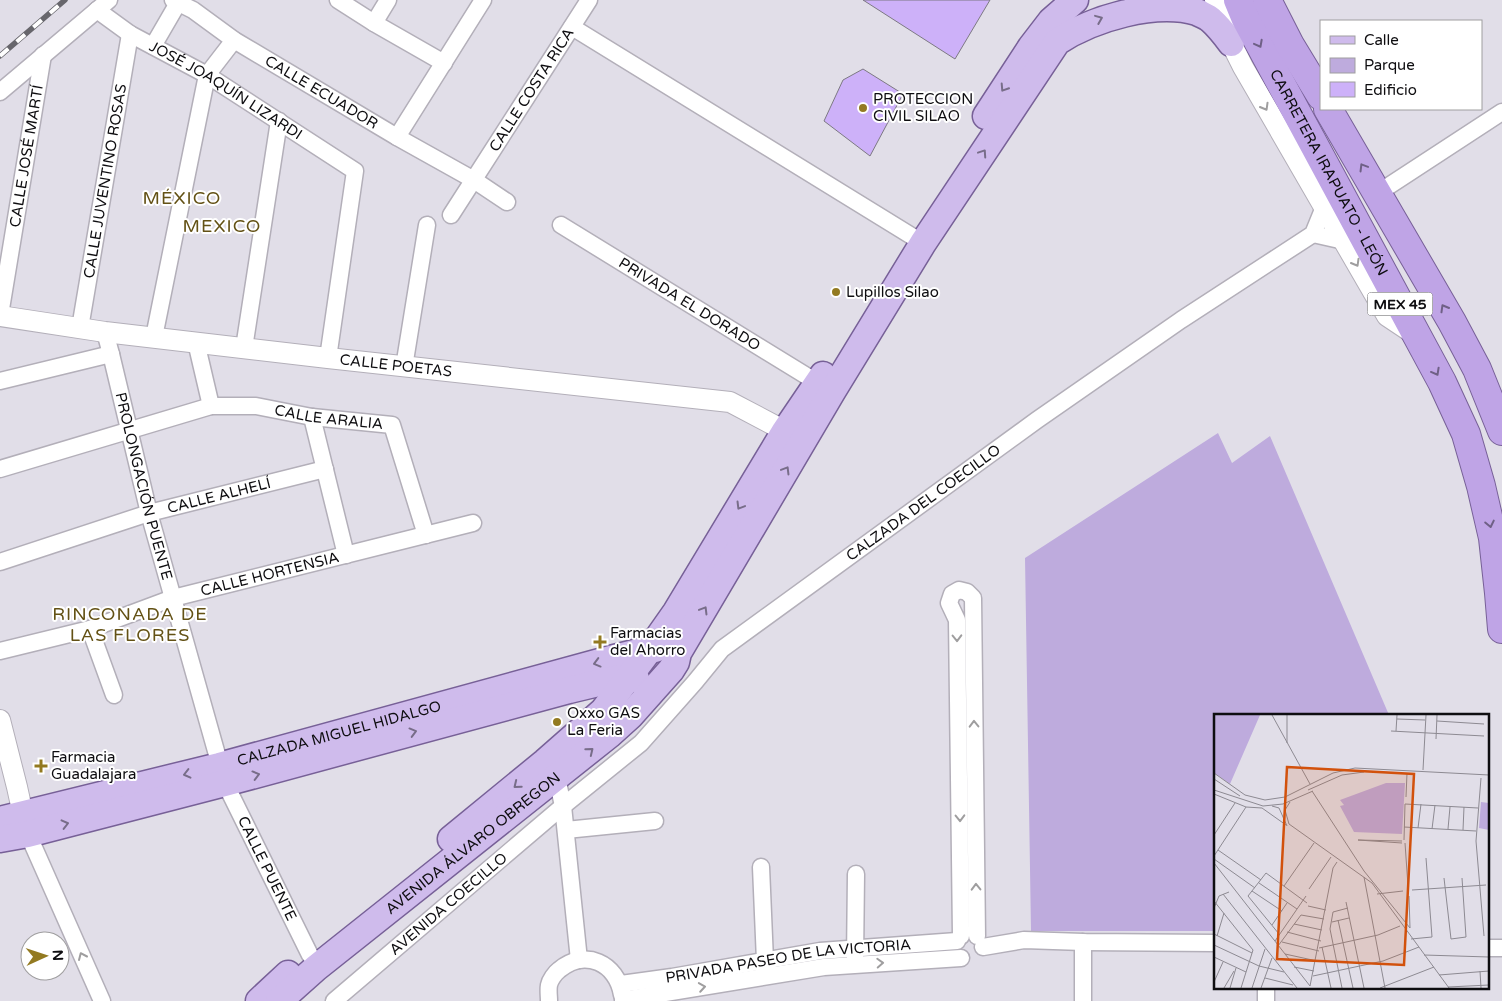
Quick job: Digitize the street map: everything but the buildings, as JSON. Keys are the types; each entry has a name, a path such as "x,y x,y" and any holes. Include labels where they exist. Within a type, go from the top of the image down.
{"highway":[{"name":"CARRETERA IRAPUATO - LEÓN","path":"1238,0 1245,17 1442,382 1466,434 1493,538 1500,592 1502,629"},
{"name":"CARRETERA IRAPUATO - LEÓN","path":"1267,0 1290,45 1320,94"},
{"name":"CARRETERA IRAPUATO - LEÓN","path":"1329,110 1452,322 1477,369 1502,431"}],"main road":[{"path":"917,239 1031,47 1075,0"},
{"path":"1057,21 1075,30 1100,18 1142,3 1170,4 1190,8 1210,19 1231,43"},
{"path":"917,239 1057,21"},
{"name":"AVENIDA ÁLVARO OBREGON","path":"279,1001 551,770 591,722 603,711 676,612 785,431 917,239"},
{"name":"AVENIDA ÁLVARO OBREGON","path":"258,1001 310,955 551,770 630,716 670,668 832,392 917,239"},
{"name":"CALZADA MIGUEL HIDALGO","path":"222,775 650,649 670,668"},
{"name":"CALZADA MIGUEL HIDALGO","path":"0,839 17,823 619,678 627,678 670,668"},
{"path":"569,690 591,722"}],"street":[{"path":"338,0 374,24 444,63"},
{"path":"374,24 388,0"},
{"path":"397,136 483,0"},
{"name":"CALLE COSTA RICA","path":"451,214 589,0"},
{"name":"MEX 45","path":"1215,0 1231,43 1263,103 1387,316 1416,336"},
{"path":"153,46 187,3"},
{"name":"CALLE ECUADOR","path":"187,3 234,40 474,180 507,202"},
{"path":"0,92 103,5"},
{"name":"JOSÉ JOAQUÍN LIZARDI","path":"103,5 130,34 207,75 355,171 328,358"},
{"path":"572,28 917,239"},
{"name":"CALLE JUVENTINO ROSAS","path":"80,328 130,34"},
{"path":"154,338 207,75 234,40"},
{"name":"CALLE JOSÉ MARTÍ","path":"0,315 43,55"},
{"path":"1378,193 1502,112"},
{"path":"244,348 279,121"},
{"path":"1324,206 1313,234 1344,241"},
{"path":"404,367 427,225"},
{"name":"PRIVADA EL DORADO","path":"561,225 818,383"},
{"name":"CALZADA DEL COECILLO","path":"563,806 641,743 722,649 1037,420 1181,320 1313,234"},
{"name":"CALLE POETAS","path":"0,315 154,338 730,402 785,431"},
{"name":"PROLONGACIÓN PUENTE","path":"105,332 149,513 222,775"},
{"path":"196,342 211,406"},
{"path":"0,381 111,354"},
{"name":"CALLE ARALIA","path":"0,470 211,406 256,406 312,416 392,425 426,535"},
{"path":"312,416 346,555"},
{"name":"CALLE ALHELÍ","path":"0,562 149,513 325,469"},
{"name":"CALLE HORTENSIA","path":"0,651 90,629 173,598 473,523"},
{"path":"961,958 957,953 956,947 969,940 967,784 973,598 967,592 959,590 952,594 948,603 957,620 967,784"},
{"path":"90,629 114,695"},
{"path":"670,668 695,682"},
{"path":"0,720 17,787 17,823 102,1001"},
{"path":"551,770 563,806 579,960"},
{"name":"CALLE PUENTE","path":"222,775 310,955"},
{"name":"AVENIDA COECILLO","path":"334,1001 563,806"},
{"path":"566,830 655,821"},
{"path":"761,868 767,968"},
{"path":"855,957 856,874"},
{"name":"PRIVADA PASEO DE LA VICTORIA","path":"622,995 767,968 820,951 855,957 961,958 968,961 975,960 981,954 969,940"},
{"name":"PRIVADA PASEO DE LA VICTORIA","path":"855,957 969,940 1214,943"},
{"path":"1082,942 1083,1001"},
{"path":"549,1001 549,985 555,973 566,964 579,960 592,960 604,965 614,973 622,995"},
{"path":"1266,988 1266,1001"}],"green space":[{"path":"1218,433 1232,463 1270,436 1389,714 1214,714 1214,931 1031,931 1025,558"}],"railway":[{"path":"0,56 65,0"}],"place":[{"name":"PROTECCION CIVIL SILAO","path":"863,108"},
{"name":"Lupillos Silao","path":"836,292"},
{"name":"Farmacias del Ahorro","path":"600,642"},
{"name":"Oxxo GAS La Feria","path":"557,722"},
{"name":"Farmacia Guadalajara","path":"41,766"}],"district":[{"name":"MÉXICO","path":"182,198"},
{"name":"MEXICO","path":"222,226"},
{"name":"RINCONADA DE LAS FLORES","path":"130,624"}]}
